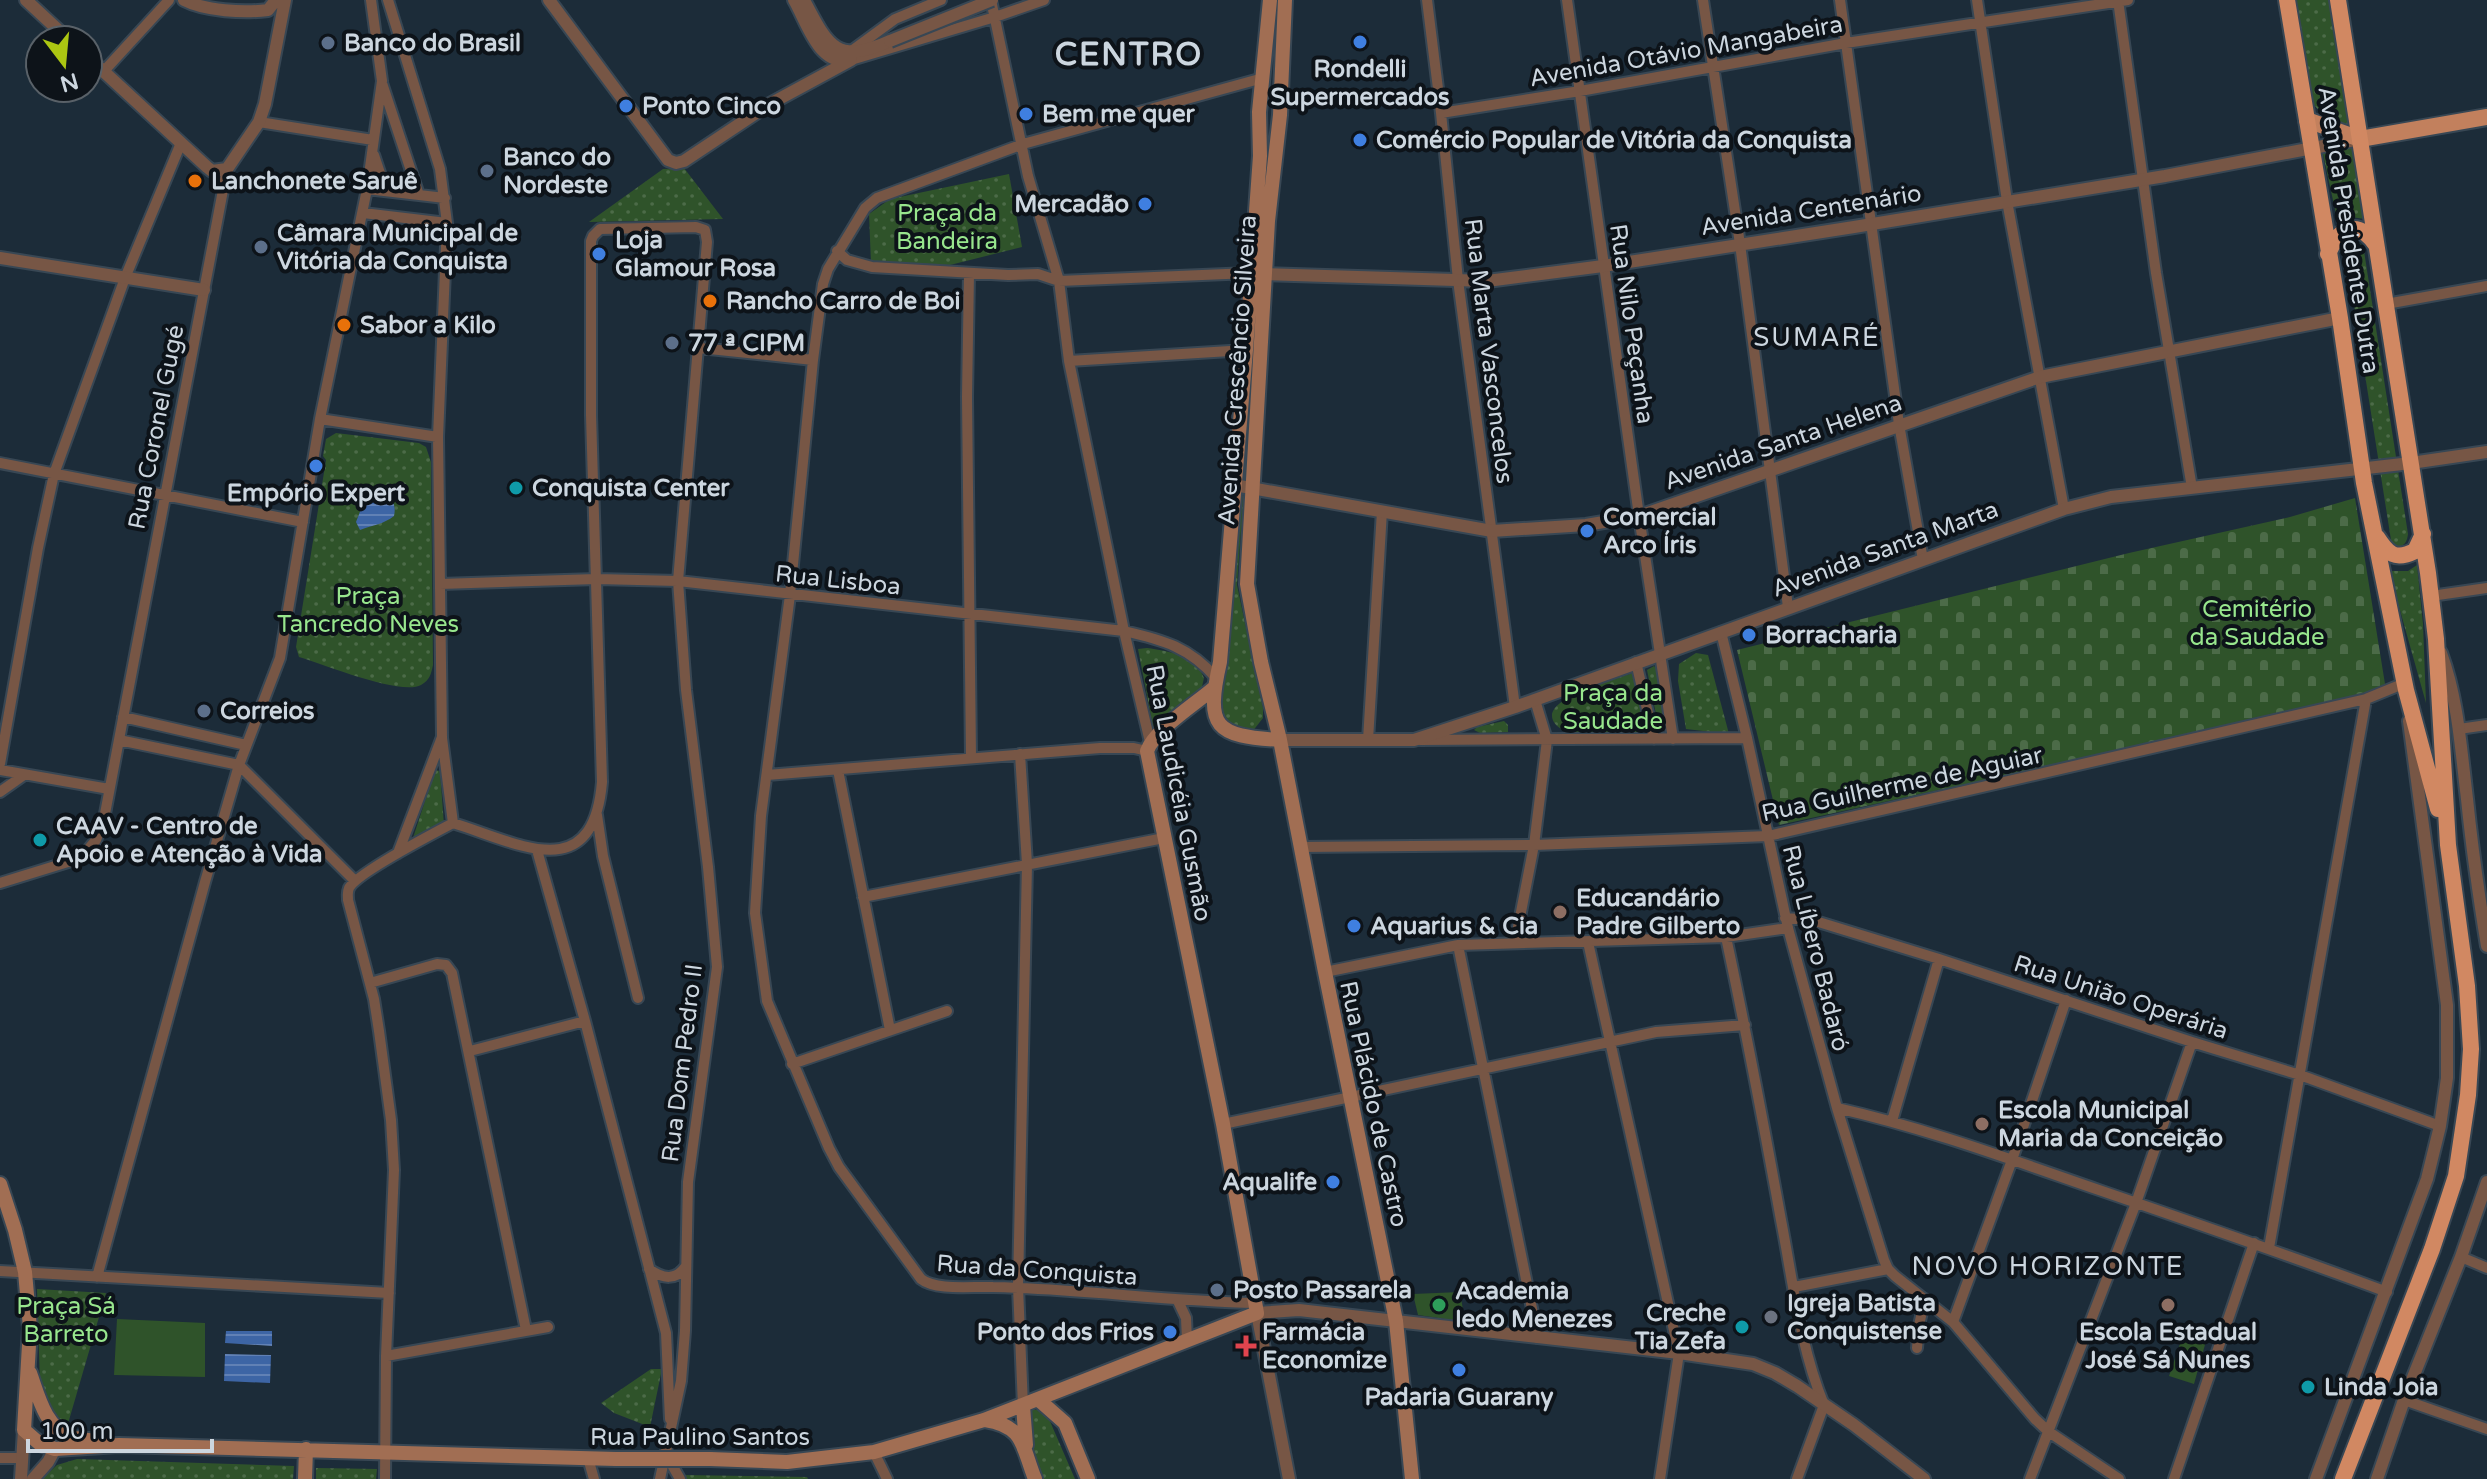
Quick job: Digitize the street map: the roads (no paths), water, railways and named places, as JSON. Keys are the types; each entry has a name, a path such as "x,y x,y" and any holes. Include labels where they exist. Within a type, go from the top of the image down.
{"highway":[{"name":"Avenida Presidente Dutra","path":"2287,0 2376,536"},
{"name":"Avenida Presidente Dutra","path":"2338,0 2423,534"},
{"path":"2328,254 2334,240 2348,229 2359,229 2369,234 2377,246"},
{"path":"2376,536 2393,557 2415,551 2423,534"},
{"path":"2343,1479 2432,1249 2456,1176 2464,1131 2471,1049 2463,950 2448,845 2436,639 2423,534"},
{"path":"2376,536 2406,686 2448,845"}],"main road":[{"name":"Avenida Crescêncio Silveira","path":"1270,0 1259,112 1253,488 1247,584 1272,714 1280,740"},
{"name":"Avenida Crescêncio Silveira","path":"1252,739 1231,734 1217,722 1214,715 1246,350 1280,115 1285,0"},
{"path":"1263,78 1272,72 1282,76"},
{"path":"1259,112 1269,118 1280,115"},
{"path":"2307,120 2360,139 2487,117"},
{"path":"1149,746 1164,727 1186,712 1216,683"},
{"path":"1252,739 1272,714"},
{"path":"1252,739 1280,740"},
{"name":"Rua Plácido de Castro","path":"1280,740 1396,1321 1412,1479"},
{"name":"Rua Laudicéia Gusmão","path":"1149,746 1164,838 1223,1124 1256,1308"},
{"path":"0,1184 25,1272 30,1328 27,1366 24,1426 40,1444 55,1449 56,1427 41,1405 27,1366"},
{"name":"Rua Paulino Santos","path":"55,1449 119,1445 798,1462 874,1452 984,1420 1187,1340 1256,1308"},
{"path":"1039,1400 1065,1423 1088,1479"},
{"path":"1023,1406 1027,1452"},
{"name":"Rua Paulino Santos","path":"24,1426 40,1418 70,1436 119,1445"},
{"path":"984,1420 1002,1423 1017,1434 1027,1452 1035,1478"},
{"path":"305,1479 306,1449"}],"street":[{"path":"26,0 52,24"},
{"path":"169,0 104,71 212,171 227,169"},
{"path":"184,0 209,8 258,11 276,18 279,30"},
{"path":"258,11 272,7 276,0"},
{"name":"Rua Coronel Gugé","path":"3,880 81,858 96,840 104,819 227,169 259,122 285,0"},
{"path":"371,0 382,81 419,195"},
{"path":"388,0 440,169 447,223 438,437 442,737 453,823"},
{"path":"549,0 668,160 680,163 850,56 922,0"},
{"path":"794,0 823,52 831,59 841,61 992,0 1023,144"},
{"path":"804,0 815,21 836,48 850,56 995,17 1044,0"},
{"path":"895,19 941,0"},
{"name":"Rua Marta Vasconcelos","path":"1427,0 1458,280 1515,707"},
{"name":"Rua Nilo Peçanha","path":"1567,0 1673,739"},
{"path":"1703,0 1740,244 1788,607"},
{"path":"1840,0 1899,424 1923,560"},
{"path":"1977,0 2007,201 2064,509"},
{"path":"2121,1 2156,273 2192,488"},
{"name":"Avenida Otávio Mangabeira","path":"1441,113 1846,43 2121,1"},
{"name":"Rua da Conquista","path":"1256,1308 1018,1287 934,1286 921,1279 839,1167 792,1064 767,1001 755,913 761,816 790,595 813,360 823,284 837,251 865,208 877,198 1023,144 1263,78"},
{"path":"97,1277 239,765 280,658 320,419 363,213 382,81"},
{"path":"259,122 373,145"},
{"name":"Avenida Centenário","path":"1258,273 1487,281 1872,224 2360,139"},
{"path":"109,789 24,775 0,767 54,474 125,278 181,143"},
{"name":"Rua Laudicéia Gusmão","path":"1023,144 1028,176 1059,281 1069,361 1149,746"},
{"path":"373,145 386,191"},
{"path":"367,189 445,198"},
{"path":"363,213 447,223"},
{"name":"Rua Dom Pedro II","path":"597,579 591,415 590,251 593,236 600,229 703,228 707,235 700,348 678,581 686,690 717,967 688,1182 681,1381 660,1479"},
{"path":"837,251 847,260 872,267 1038,274 1059,281 1258,273"},
{"path":"0,258 204,290"},
{"path":"969,273 971,757"},
{"path":"2386,304 2487,286"},
{"name":"Avenida Santa Helena","path":"1234,485 1492,531 1586,525 1639,516 2040,377 2340,318"},
{"path":"700,348 813,360"},
{"path":"1069,361 1246,350"},
{"path":"320,419 438,437"},
{"name":"Avenida Santa Marta","path":"1280,740 1414,740 1535,700 2064,509 2111,497 2487,452"},
{"path":"0,463 303,522"},
{"path":"1368,740 1382,511"},
{"path":"597,579 602,782 597,815 603,856 638,998"},
{"name":"Rua Lisboa","path":"440,584 597,579 678,581 1124,631 1181,649 1202,662 1216,683"},
{"path":"2431,596 2487,588"},
{"name":"Rua Líbero Badaró","path":"1721,632 1787,923 1837,1108 1888,1269"},
{"path":"2436,639 2448,672 2459,729 2481,863 2487,946"},
{"path":"1636,662 1654,739"},
{"path":"2316,1479 2427,1179 2440,1126 2447,1078 2447,1005 2414,773 2406,686"},
{"name":"Rua Guilherme de Aguiar","path":"1300,847 1534,845 1768,836 2366,699 2406,686"},
{"path":"2269,1248 2366,699"},
{"path":"1515,943 1534,845 1547,740 1535,700"},
{"path":"123,717 246,745"},
{"path":"2459,729 2487,725"},
{"path":"398,853 442,737"},
{"path":"1414,740 1747,738"},
{"path":"119,740 239,765 355,881"},
{"path":"767,775 971,757 1149,746"},
{"path":"1020,754 1027,864 1018,1287 1023,1406"},
{"path":"838,770 890,1030"},
{"path":"0,792 24,775"},
{"path":"385,1479 386,1356 394,1170 391,1120 379,1031 348,889 355,881 398,853 453,823 537,850 562,850 585,834 597,815"},
{"path":"863,897 1164,838"},
{"path":"537,850 666,1333 670,1436"},
{"name":"Rua União Operária","path":"1325,972 1458,945 1726,937 1762,934 1787,923 1812,920 2300,1075 2440,1126"},
{"path":"1726,937 1806,1346 1824,1405 1797,1479"},
{"path":"1588,942 1679,1353 1660,1479"},
{"path":"1458,945 1538,1338"},
{"path":"1892,1121 1939,959"},
{"path":"370,983 437,964 446,965 452,973 526,1330"},
{"path":"1953,1322 2066,1000"},
{"path":"792,1064 947,1011"},
{"path":"470,1051 585,1021"},
{"path":"1223,1124 1656,1032 1745,1025"},
{"path":"2030,1479 2136,1203 2192,1042"},
{"path":"1837,1108 1892,1121 2012,1160 2387,1292"},
{"path":"2377,1479 2487,1182"},
{"path":"2174,1479 2254,1243"},
{"path":"2461,1257 2487,1268"},
{"path":"649,1269 662,1277 672,1277 686,1266"},
{"path":"1794,1287 1888,1269 1953,1322 2022,1406 2049,1432 2119,1479"},
{"path":"0,1271 389,1293"},
{"path":"1917,1348 1925,1299"},
{"path":"1178,1301 1186,1318 1187,1340"},
{"path":"1289,1479 1256,1308 1299,1310 1753,1364 1775,1373 1824,1405 1924,1479"},
{"path":"386,1356 548,1327"},
{"path":"2404,1400 2487,1429"},
{"path":"21,1479 24,1426"},
{"path":"33,1479 55,1449"},
{"path":"874,1452 887,1479"},
{"path":"666,1454 680,1479"},
{"path":"0,1458 22,1458"},
{"path":"588,1458 594,1479"}],"water":[{"path":"376,489 391,499 394,516 360,530 356,522 361,509 356,500 357,494"},
{"path":"226,1331 272,1331 272,1346 225,1343"},
{"path":"225,1354 271,1355 270,1383 224,1381"}],"place":[{"name":"Rondelli Supermercados","path":"1360,42"},
{"name":"Banco do Brasil","path":"328,43"},
{"name":"Ponto Cinco","path":"626,106"},
{"name":"Bem me quer","path":"1026,114"},
{"name":"Comércio Popular de Vitória da Conquista","path":"1360,140"},
{"name":"Banco do Nordeste","path":"487,171"},
{"name":"Lanchonete Saruê","path":"195,181"},
{"name":"Mercadão","path":"1145,204"},
{"name":"Câmara Municipal de Vitória da Conquista","path":"261,247"},
{"name":"Loja Glamour Rosa","path":"599,254"},
{"name":"Rancho Carro de Boi","path":"710,301"},
{"name":"Sabor a Kilo","path":"344,325"},
{"name":"77 ª CIPM","path":"672,343"},
{"name":"Empório Expert","path":"316,466"},
{"name":"Conquista Center","path":"516,488"},
{"name":"Comercial Arco Íris","path":"1587,531"},
{"name":"Borracharia","path":"1749,635"},
{"name":"Correios","path":"204,711"},
{"name":"CAAV - Centro de Apoio e Atenção à Vida","path":"40,840"},
{"name":"Educandário Padre Gilberto","path":"1560,912"},
{"name":"Aquarius & Cia","path":"1354,926"},
{"name":"Escola Municipal Maria da Conceição","path":"1982,1124"},
{"name":"Aqualife","path":"1333,1182"},
{"name":"Posto Passarela","path":"1217,1290"},
{"name":"Academia Iedo Menezes","path":"1439,1305"},
{"name":"Escola Estadual José Sá Nunes","path":"2168,1305"},
{"name":"Igreja Batista Conquistense","path":"1771,1317"},
{"name":"Creche Tia Zefa","path":"1742,1327"},
{"name":"Ponto dos Frios","path":"1170,1332"},
{"name":"Farmácia Economize","path":"1246,1346"},
{"name":"Padaria Guarany","path":"1459,1370"},
{"name":"Linda Joia","path":"2308,1387"}],"district":[{"name":"CENTRO","path":"1129,54"},
{"name":"SUMARÉ","path":"1817,337"},
{"name":"NOVO HORIZONTE","path":"2048,1266"}],"park label":[{"name":"Praça da Bandeira","path":"947,227"},
{"name":"Praça Tancredo Neves","path":"368,610"},
{"name":"Cemitério da Saudade","path":"2257,623"},
{"name":"Praça da Saudade","path":"1613,707"},
{"name":"Praça Sá Barreto","path":"66,1320"}]}
